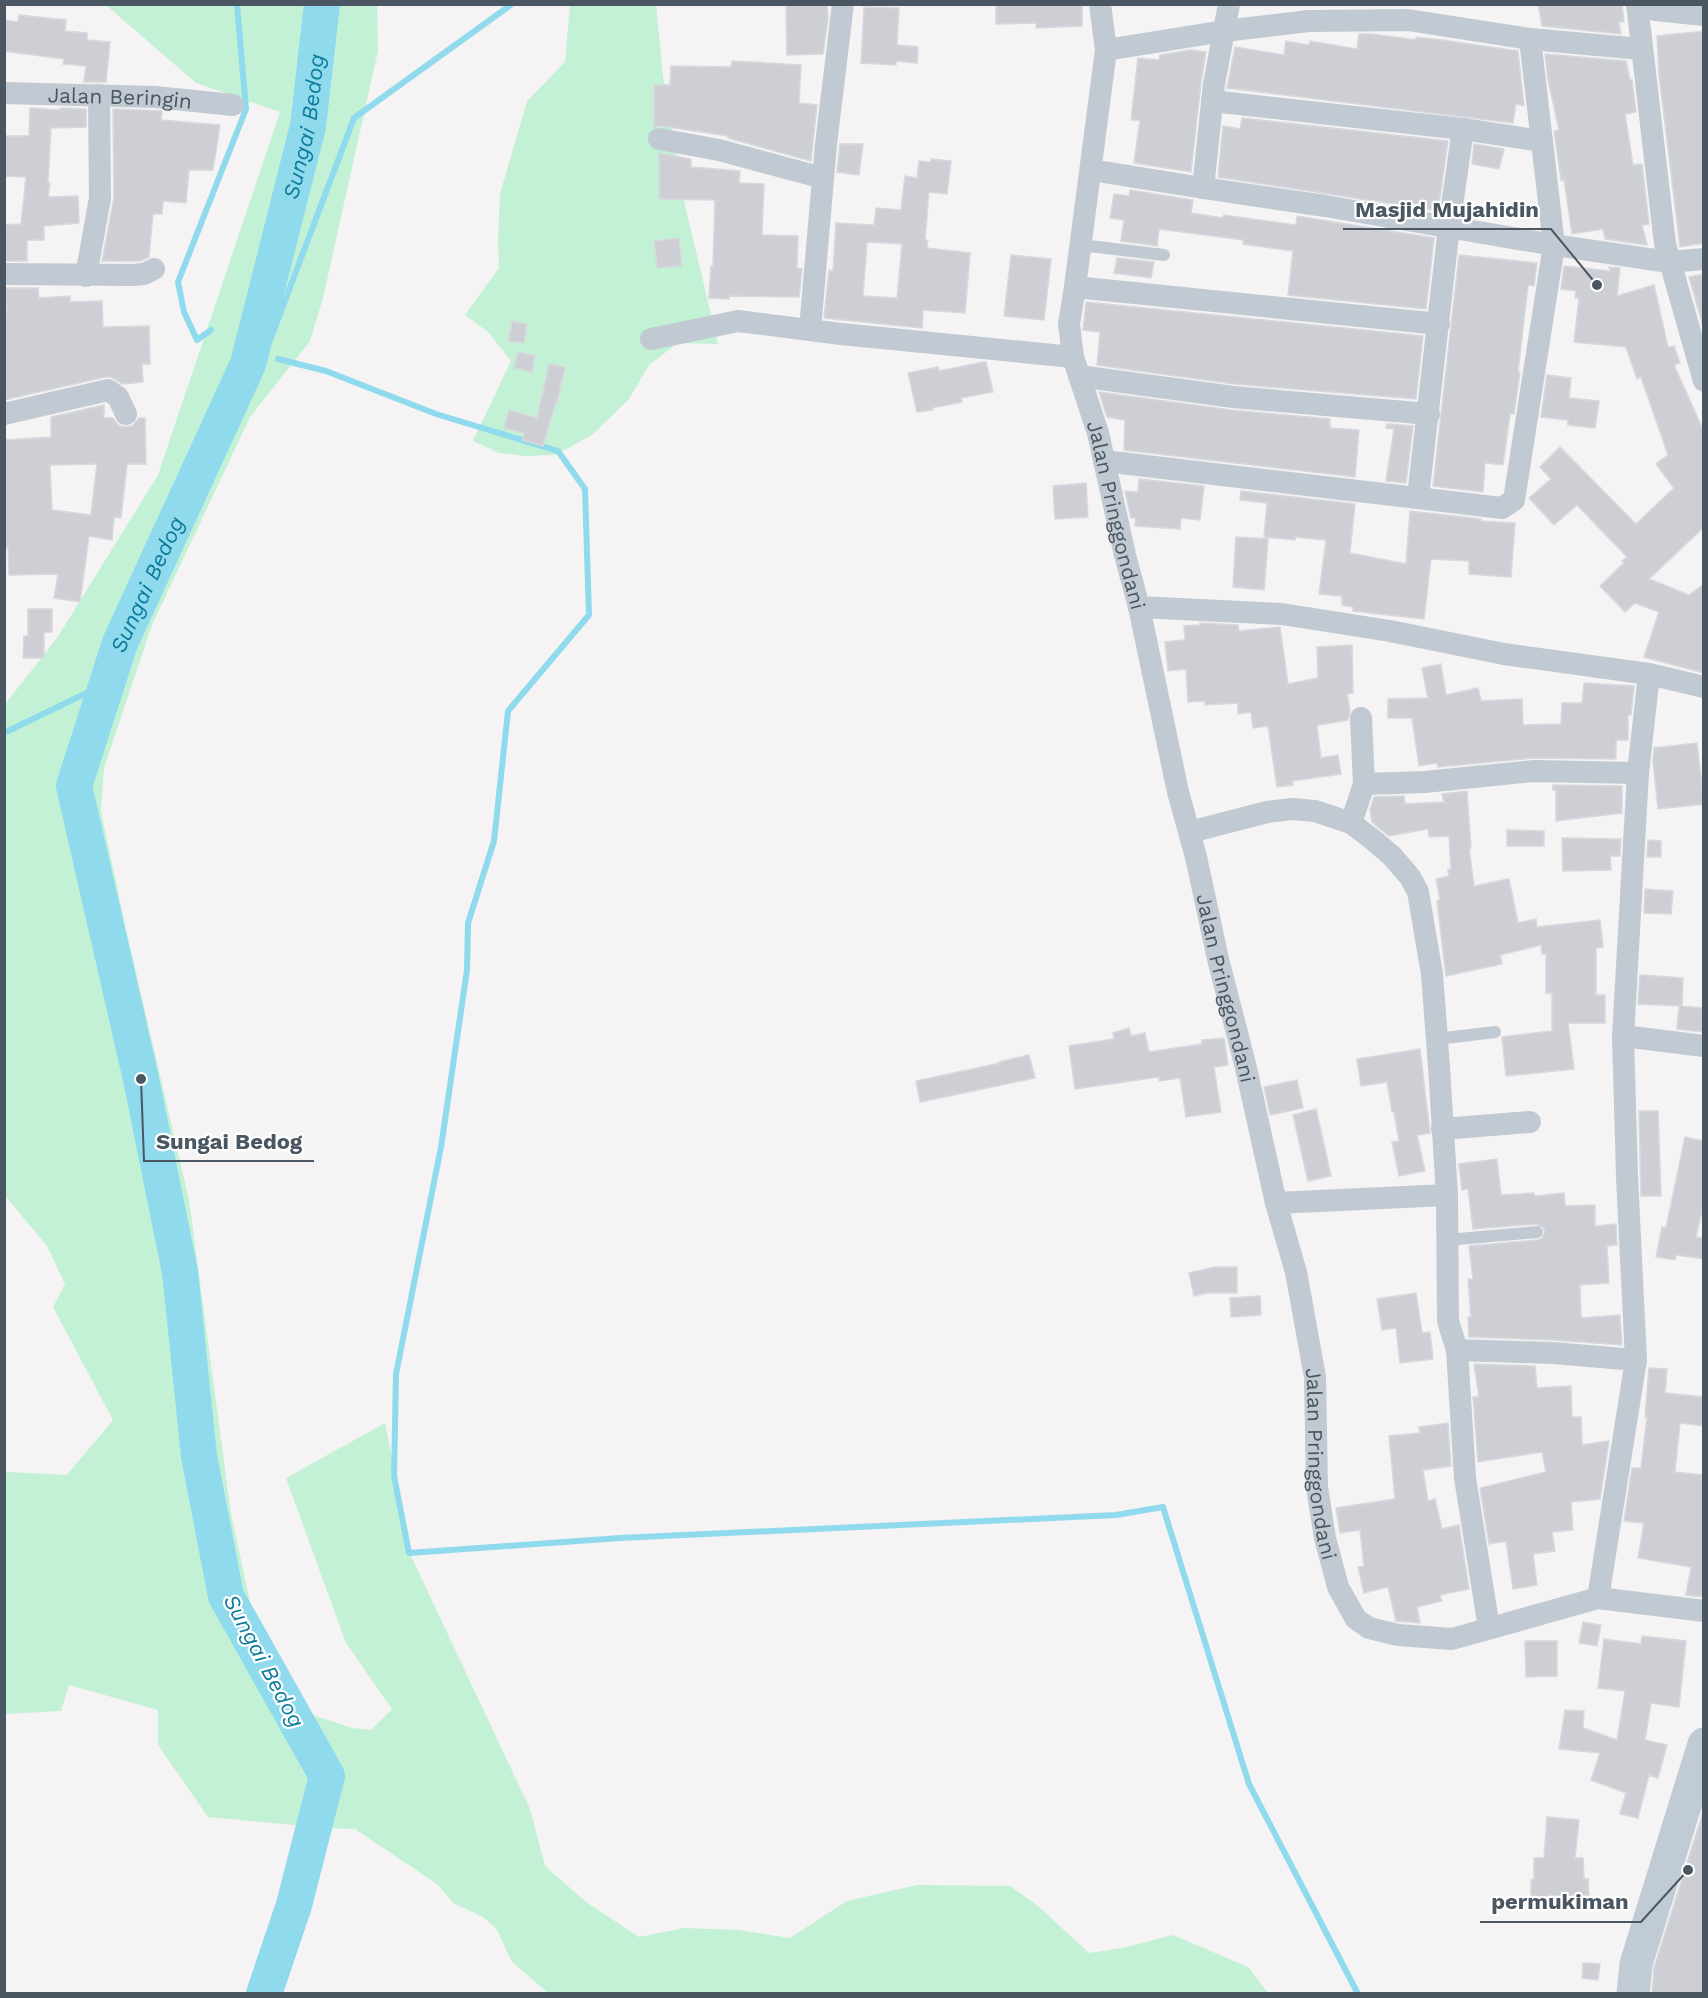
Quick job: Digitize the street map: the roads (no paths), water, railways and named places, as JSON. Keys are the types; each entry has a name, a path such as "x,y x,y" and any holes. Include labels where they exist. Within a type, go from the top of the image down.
{"main road":[{"path":"1633,1994 1636,1965 1704,1744"}],"street":[{"path":"810,329 823,178 843,4"},
{"name":"Jalan Pringgondani","path":"1100,4 1106,50 1076,287 1069,324 1076,366 1098,433 1139,607 1164,730 1276,1203 1296,1272 1315,1377 1317,1486 1325,1538 1338,1587 1356,1618 1369,1628 1383,1633 1428,1639 1452,1639 1598,1598 1704,1611"},
{"path":"1203,188 1212,100 1229,4"},
{"path":"1704,15 1643,6 1641,49 1665,244 1704,381"},
{"path":"1106,50 1224,31 1407,12 1530,39 1641,49"},
{"path":"1104,461 1502,508 1514,500 1554,245 1530,39"},
{"name":"Jalan Beringin","path":"4,93 155,97 233,105"},
{"path":"86,276 100,198 99,95"},
{"path":"1212,100 1462,129 1542,141"},
{"path":"1418,497 1462,129"},
{"path":"659,140 719,150 823,178"},
{"path":"1091,170 1669,262 1704,259"},
{"path":"4,274 133,275 144,274 154,269"},
{"path":"1076,287 1438,324"},
{"path":"651,339 738,321 1076,366 1233,397 1429,414"},
{"path":"4,414 108,390 118,397 126,414"},
{"path":"1139,607 1282,614 1390,631 1504,654 1649,674 1704,687"},
{"path":"1598,1598 1636,1360 1627,1188 1623,1036 1638,773 1649,674"},
{"path":"1351,823 1364,784 1361,718"},
{"path":"1364,784 1425,782 1534,771 1638,773"},
{"path":"1190,832 1267,812 1292,809 1315,811 1351,823 1392,856 1410,877 1418,892 1432,974 1437,1039 1447,1195 1448,1321 1457,1350 1465,1478 1489,1628"},
{"path":"1623,1036 1704,1046"},
{"path":"1442,1129 1530,1122"},
{"path":"1276,1203 1447,1195"},
{"path":"1457,1350 1553,1353 1636,1360"}],"lane":[{"path":"1081,245 1164,255"},
{"path":"1437,1039 1495,1032"},
{"path":"1448,1240 1537,1232"}],"waterway":[{"path":"211,330 197,340 184,312 178,282 246,109 237,4"},
{"name":"Sungai Bedog","path":"264,1994 294,1905 327,1776 226,1596 199,1456 180,1272 141,1079 74,786 120,643 248,364 308,126 322,4"},
{"path":"269,343 354,118 512,4"},
{"path":"278,359 326,371 436,414 558,451 585,489 589,615 508,711 494,841 468,923 467,970 441,1147 396,1374 394,1476 409,1553 620,1538 1116,1515 1163,1507 1249,1784 1358,1994"},
{"path":"4,733 107,683"}],"place":[{"name":"Masjid Mujahidin","path":"1597,285"},
{"name":"Sungai Bedog","path":"141,1079"},
{"name":"permukiman","path":"1688,1870"}]}
